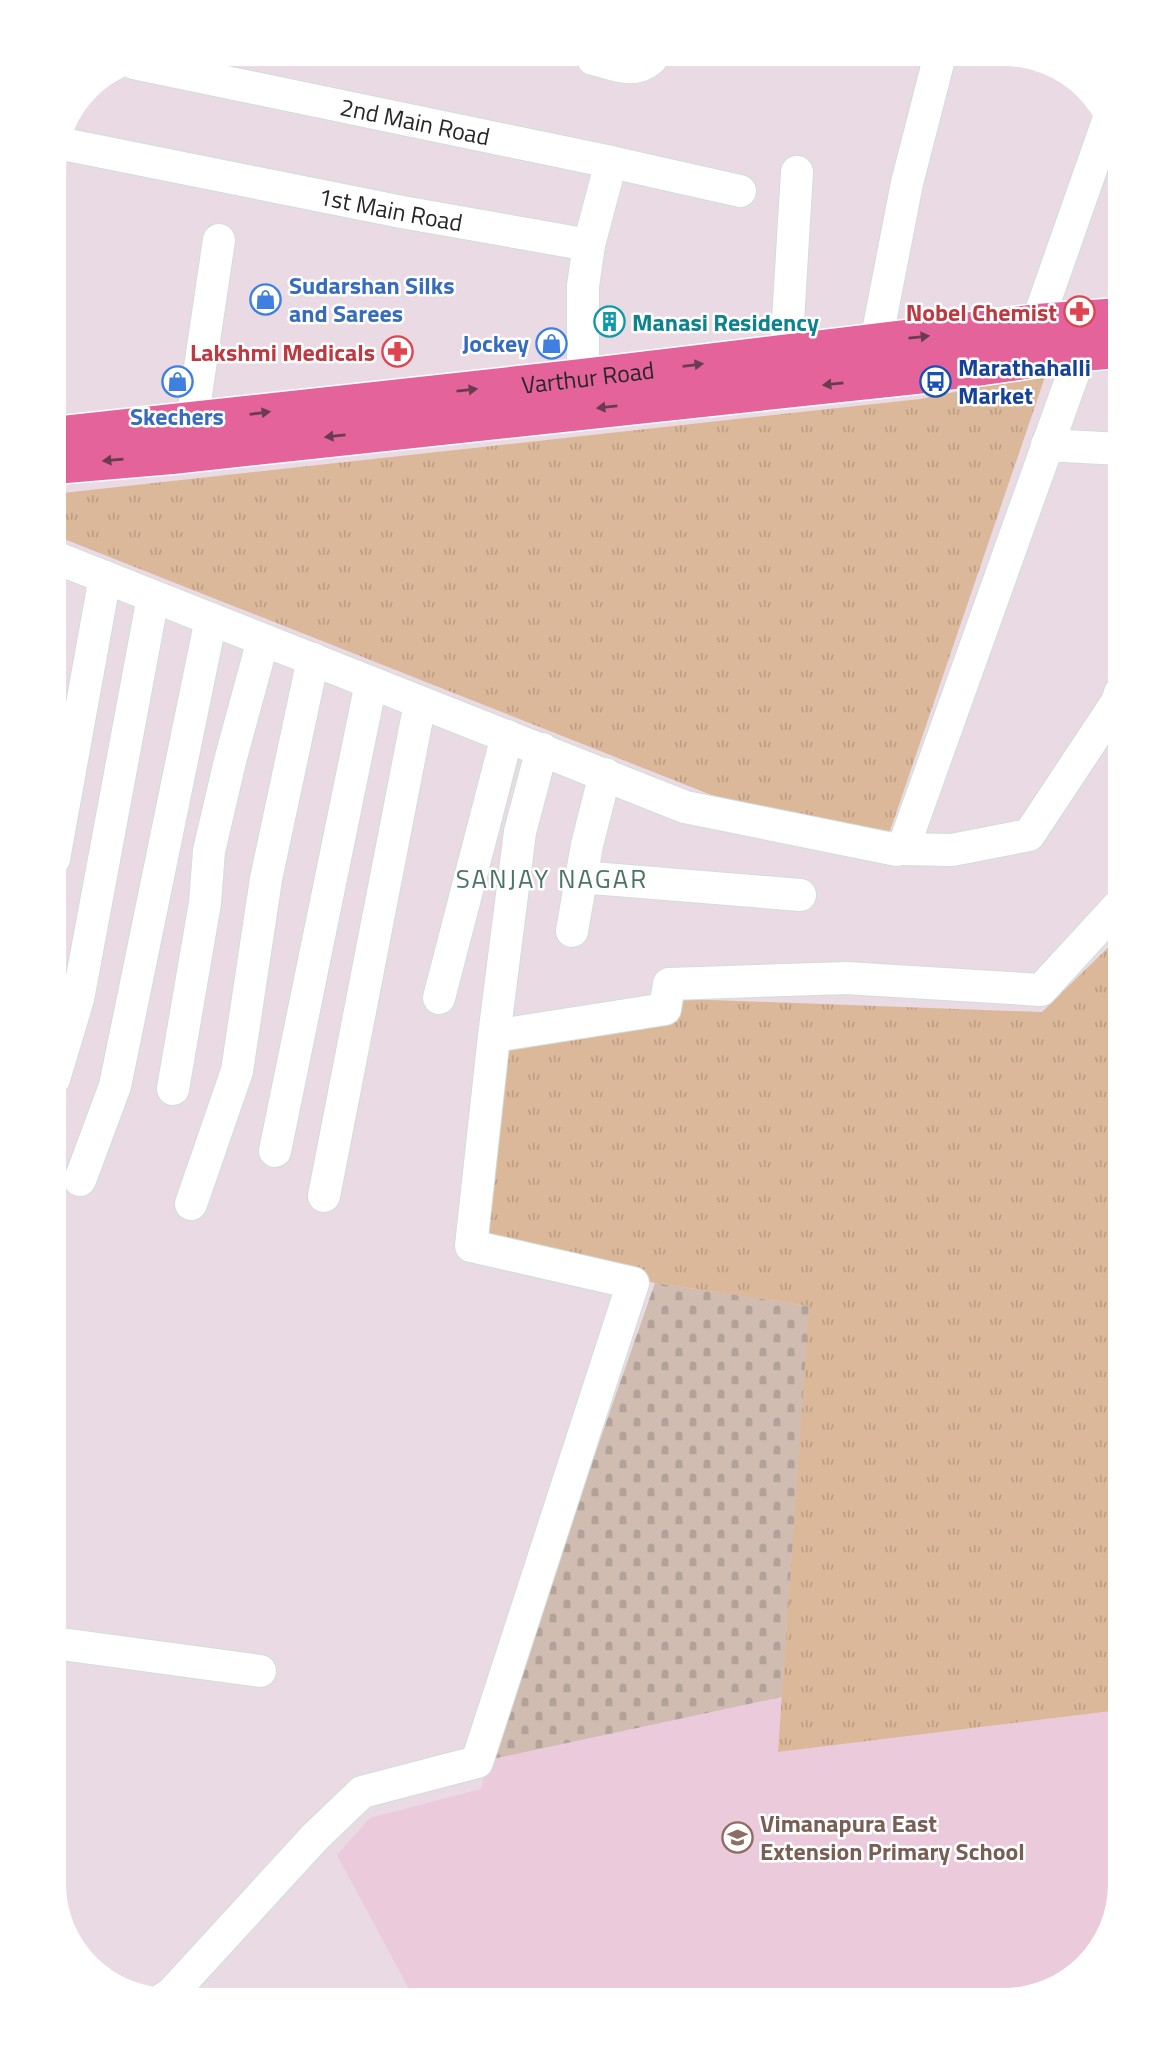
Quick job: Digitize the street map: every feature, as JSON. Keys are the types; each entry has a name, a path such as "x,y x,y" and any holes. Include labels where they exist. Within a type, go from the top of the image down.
{"main road":[{"name":"Varthur Road","path":"67,464 186,453 583,378 1037,323 1108,318"},
{"name":"Varthur Road","path":"67,435 192,421 401,413 934,373 1108,350"}],"street":[{"name":"2nd Main Road","path":"155,67 740,191"},
{"path":"876,342 907,183 937,67"},
{"path":"1037,323 1102,138"},
{"name":"1st Main Road","path":"70,145 402,212 589,245"},
{"path":"583,378 583,286 589,245 611,162"},
{"path":"786,354 797,172"},
{"path":"192,421 219,240"},
{"path":"901,849 1081,352"},
{"path":"1047,445 1108,448"},
{"path":"67,562 685,807 897,850 952,850 1029,835 1108,716"},
{"path":"67,789 105,577"},
{"path":"66,1037 78,999 153,597"},
{"path":"80,1180 115,1086 211,619"},
{"path":"173,1089 205,904 209,851 263,640"},
{"path":"191,1205 237,1071 266,879 313,659"},
{"path":"275,1151 371,683"},
{"path":"324,1196 420,703"},
{"path":"439,998 507,736"},
{"path":"178,1987 315,1838 362,1792 477,1762 633,1283 471,1246 520,832 542,749"},
{"path":"572,931 580,877 605,774"},
{"path":"580,877 800,895"},
{"path":"494,1036 664,1009 670,984 846,978 1041,990 1108,917"},
{"path":"66,1645 260,1671"}],"shaded area":[{"name":"Vimanapura East Extension Primary School","path":"782,1697 778,1752 1108,1711 1108,1883 1104,1910 1094,1935 1077,1957 1049,1977 1017,1987 408,1987 337,1855 370,1818 481,1789 488,1760"}],"green space":[{"path":"1046,374 890,831 762,815 67,540 67,493 920,399"},
{"path":"1108,948 1108,1711 778,1752 808,1306 655,1283 496,1245 482,1217 501,1039 677,1022 684,999 1042,1012"},
{"path":"655,1283 809,1306 782,1697 488,1760"}],"place":[{"name":"Sudarshan Silks and Sarees","path":"266,299"},
{"name":"Nobel Chemist","path":"1080,312"},
{"name":"Manasi Residency","path":"609,322"},
{"name":"Jockey","path":"552,343"},
{"name":"Lakshmi Medicals","path":"398,352"},
{"name":"Marathahalli Market","path":"935,381"},
{"name":"Skechers","path":"177,382"},
{"name":"Vimanapura East Extension Primary School","path":"737,1837"}],"district":[{"name":"SANJAY NAGAR","path":"552,878"}]}
